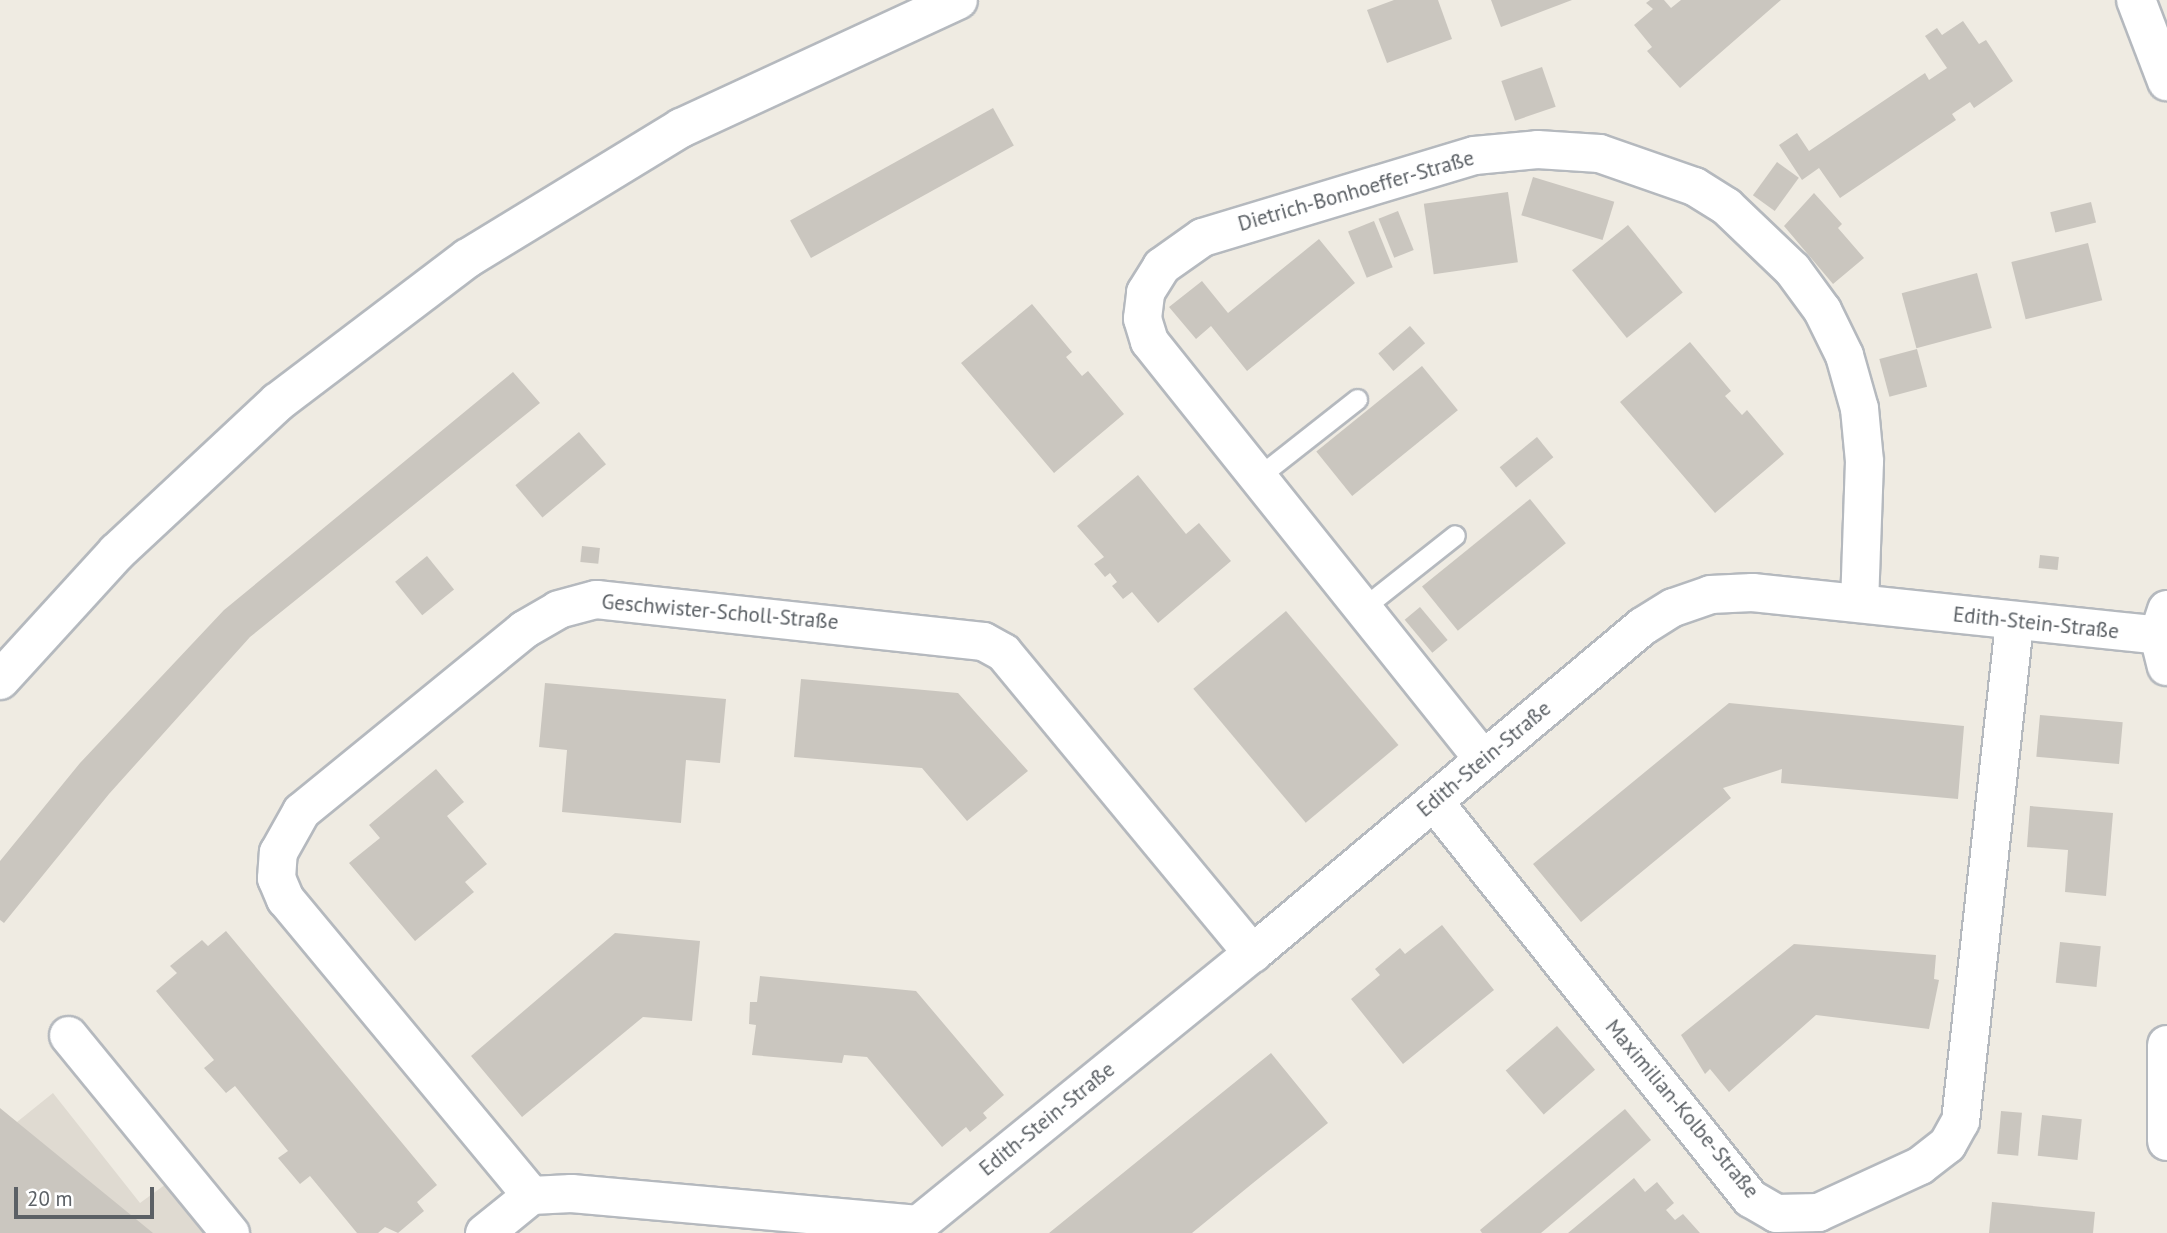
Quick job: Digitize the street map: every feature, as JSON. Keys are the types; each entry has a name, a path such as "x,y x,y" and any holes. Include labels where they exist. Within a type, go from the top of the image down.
{"street":[{"path":"0,680 117,552 278,402 468,258 681,128 958,0"},
{"path":"2136,0 2167,81"},
{"name":"Dietrich-Bonhoeffer-Straße","path":"1483,759 1149,341 1142,318 1145,292 1161,266 1202,237 1474,155 1537,149 1599,153 1682,181 1726,206 1792,269 1822,310 1843,355 1859,408 1864,461 1859,601"},
{"name":"Edith-Stein-Straße","path":"531,1195 571,1193 922,1228 1642,626 1673,607 1710,594 1752,592 1859,601 2014,623 2164,637"},
{"name":"Geschwister-Scholl-Straße","path":"531,1195 285,899 276,878 278,852 301,811 524,629 558,609 596,599 983,641 1003,652 1252,953"},
{"name":"Maximilian-Kolbe-Straße","path":"1434,802 1750,1198 1776,1213 1818,1212 1920,1165 1947,1144 1959,1121 2014,623"},
{"path":"68,1035 230,1233"},
{"path":"2167,1045 2167,1141"},
{"path":"484,1233 531,1195"}],"lane":[{"path":"1258,477 1357,399"},
{"path":"1363,608 1455,536"}],"shaded area":[{"path":"53,1093 140,1203 166,1184 205,1233 0,1233 0,1110 17,1122"}],"building":[{"path":"1394,0 1438,0 1452,39 1387,63 1367,10"},
{"path":"1491,0 1572,0 1501,27"},
{"path":"1650,0 1664,0 1671,8 1681,0 1781,0 1680,88 1647,51 1652,47 1634,25 1653,9 1646,3"},
{"path":"1963,21 1979,44 1986,40 2013,81 1974,108 1970,102 1952,114 1956,120 1840,198 1819,168 1802,180 1779,145 1797,133 1809,151 1925,73 1929,80 1947,68 1925,36 1937,28 1942,35"},
{"path":"1542,67 1556,107 1515,121 1501,81"},
{"path":"993,108 1014,146 811,258 790,220"},
{"path":"1777,162 1799,178 1775,211 1753,195"},
{"path":"1533,177 1614,202 1603,240 1521,215"},
{"path":"1508,192 1518,262 1434,274 1424,204"},
{"path":"1814,193 1842,224 1838,228 1864,258 1833,284 1784,226"},
{"path":"2091,202 2096,222 2055,233 2050,212"},
{"path":"1398,211 1414,250 1394,258 1379,219"},
{"path":"1374,221 1393,267 1367,278 1348,231"},
{"path":"1628,225 1683,293 1627,338 1572,270"},
{"path":"1319,239 1355,283 1247,371 1211,326 1196,339 1169,307 1202,281 1228,313"},
{"path":"2088,243 2102,300 2026,319 2011,262"},
{"path":"1977,273 1992,328 1916,348 1902,293"},
{"path":"1032,304 1072,352 1066,357 1082,376 1088,371 1124,414 1054,473 961,363"},
{"path":"1410,326 1425,343 1393,371 1378,354"},
{"path":"1690,342 1731,391 1725,396 1742,415 1747,410 1784,454 1715,513 1620,402"},
{"path":"1917,349 1927,387 1889,397 1879,359"},
{"path":"1422,366 1458,410 1352,496 1316,452"},
{"path":"513,372 540,403 250,637 109,794 4,923 0,920 0,861 80,763 224,610"},
{"path":"579,432 606,464 542,518 515,485"},
{"path":"1537,437 1553,457 1516,487 1500,467"},
{"path":"1138,475 1186,534 1199,523 1231,561 1158,623 1132,592 1123,599 1112,586 1117,582 1110,573 1105,577 1094,564 1104,557 1077,526"},
{"path":"1530,499 1566,543 1458,631 1422,586"},
{"path":"582,546 600,548 598,564 580,562"},
{"path":"2040,555 2059,557 2058,570 2039,568"},
{"path":"427,556 454,589 422,615 395,582"},
{"path":"1420,607 1448,640 1432,653 1405,620"},
{"path":"1286,611 1398,745 1306,823 1193,689"},
{"path":"801,679 958,693 1028,771 967,821 922,768 794,757"},
{"path":"545,683 726,699 720,763 686,760 681,823 562,812 567,750 539,747"},
{"path":"1729,703 1964,726 1958,799 1781,783 1782,769 1723,788 1731,798 1581,922 1533,864"},
{"path":"2040,715 2123,722 2119,764 2036,757"},
{"path":"436,769 464,802 447,816 487,864 465,882 474,892 415,941 349,863 380,838 369,825"},
{"path":"2030,806 2113,813 2106,896 2065,892 2068,850 2027,847"},
{"path":"1442,925 1494,990 1403,1064 1351,999 1380,975 1375,969 1400,948 1405,954"},
{"path":"226,931 437,1185 417,1202 424,1211 398,1233 385,1227 378,1233 357,1233 310,1176 300,1184 278,1158 288,1151 235,1086 226,1093 204,1068 214,1060 156,991 177,973 170,966 202,940 208,946"},
{"path":"615,933 700,941 692,1021 643,1017 522,1117 471,1056"},
{"path":"2060,942 2101,946 2096,987 2056,983"},
{"path":"1794,944 1936,955 1934,979 1939,980 1929,1029 1816,1015 1729,1092 1710,1069 1705,1074 1681,1035"},
{"path":"760,976 916,991 1004,1095 983,1113 987,1118 970,1132 966,1127 942,1147 867,1057 844,1055 842,1063 752,1055 756,1025 749,1024 750,1002 757,1002"},
{"path":"1557,1026 1595,1070 1544,1114 1506,1071"},
{"path":"1271,1053 1328,1123 1192,1233 1049,1233"},
{"path":"0,1108 17,1122 153,1233 0,1233"},
{"path":"1625,1109 1651,1140 1541,1233 1482,1233 1480,1230"},
{"path":"2001,1111 2022,1113 2018,1156 1997,1154"},
{"path":"2042,1115 2082,1119 2077,1160 2038,1156"},
{"path":"1634,1178 1645,1192 1657,1182 1674,1203 1666,1210 1675,1220 1683,1214 1700,1233 1568,1233"},
{"path":"1992,1202 2095,1212 2093,1233 1989,1233"}]}
